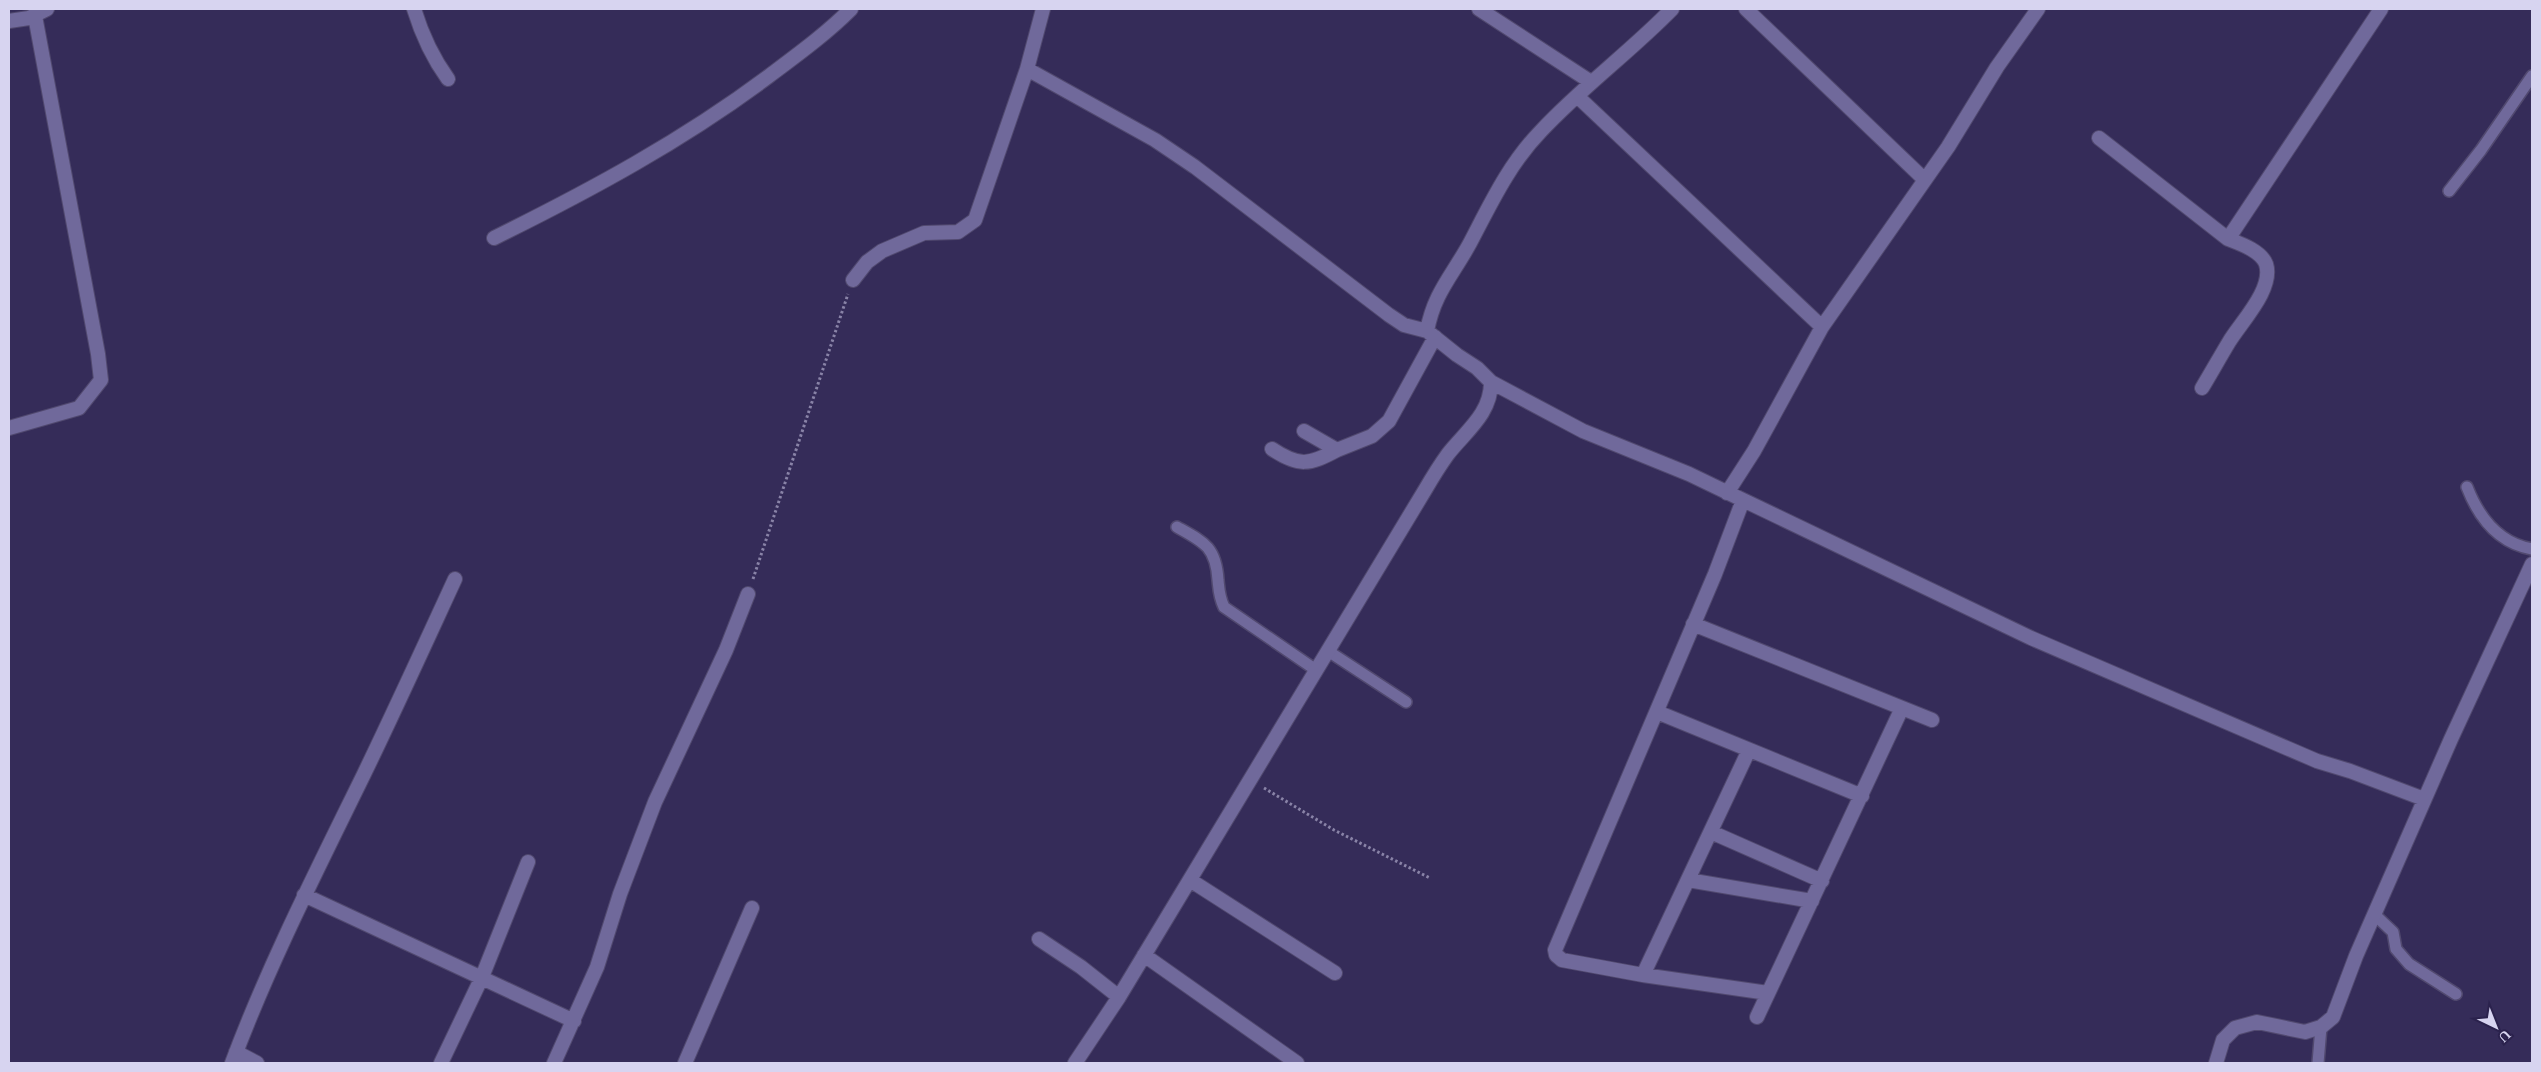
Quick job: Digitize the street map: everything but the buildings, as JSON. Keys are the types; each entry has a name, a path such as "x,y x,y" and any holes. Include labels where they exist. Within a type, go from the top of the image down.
{"street":[{"path":"414,9 421,32 435,62 448,80"},
{"path":"494,238 591,190 676,141 734,102 807,48 851,9"},
{"path":"853,280 867,262 882,251 924,233 958,232 975,220 1027,69 1043,9"},
{"path":"1479,9 1591,82"},
{"path":"1272,449 1289,460 1312,462 1372,436 1388,421 1431,334 1433,305 1470,243 1492,197 1540,132 1591,82 1647,34 1672,9"},
{"path":"1746,9 1925,180"},
{"path":"1727,493 1754,451 1822,327 1925,180 1997,67 2038,9"},
{"path":"2228,240 2381,9"},
{"path":"9,21 41,12 101,380 79,408 9,428"},
{"path":"1027,69 1155,140 1195,167 1389,315 1404,325 1431,334 1477,368 1491,382 1583,431 1689,474 2031,638 2317,761 2424,799"},
{"path":"1577,96 1822,327"},
{"path":"2099,138 2228,240 2253,251 2266,264 2267,280 2253,309 2230,340 2202,388"},
{"path":"1075,1063 1119,997 1429,483 1448,454 1483,412 1488,402 1491,382"},
{"path":"1304,431 1337,450"},
{"path":"1743,500 1736,524 1556,950 1556,955 1562,960 1643,975 1768,993"},
{"path":"2216,1063 2223,1040 2235,1028 2257,1022 2305,1032 2321,1027 2333,1017 2356,956 2424,799 2532,564"},
{"path":"257,1063 234,1058 304,895 364,773 455,579"},
{"path":"554,1063 597,967 620,894 656,802 726,650 748,594"},
{"path":"1693,624 1932,720"},
{"path":"1757,1016 1902,708"},
{"path":"1657,712 1862,796"},
{"path":"1643,975 1749,750"},
{"path":"1711,832 1822,881"},
{"path":"440,1063 482,977 528,862"},
{"path":"1190,880 1335,973"},
{"path":"1688,880 1812,900"},
{"path":"304,895 574,1021"},
{"path":"685,1063 752,908"},
{"path":"1039,939 1081,967 1119,997"},
{"path":"1144,956 1297,1063"}],"lane":[{"path":"2449,191 2481,150 2532,76"},
{"path":"2466,487 2484,519 2501,538 2517,546 2532,549"},
{"path":"1177,527 1204,542 1214,556 1219,598 1224,607 1316,670"},
{"path":"1328,651 1406,702"},
{"path":"2375,915 2393,932 2396,949 2409,964 2456,994"},
{"path":"2318,1063 2321,1027"}],"path":[{"path":"748,594 853,280"},
{"path":"1250,780 1334,830 1430,878"}]}
